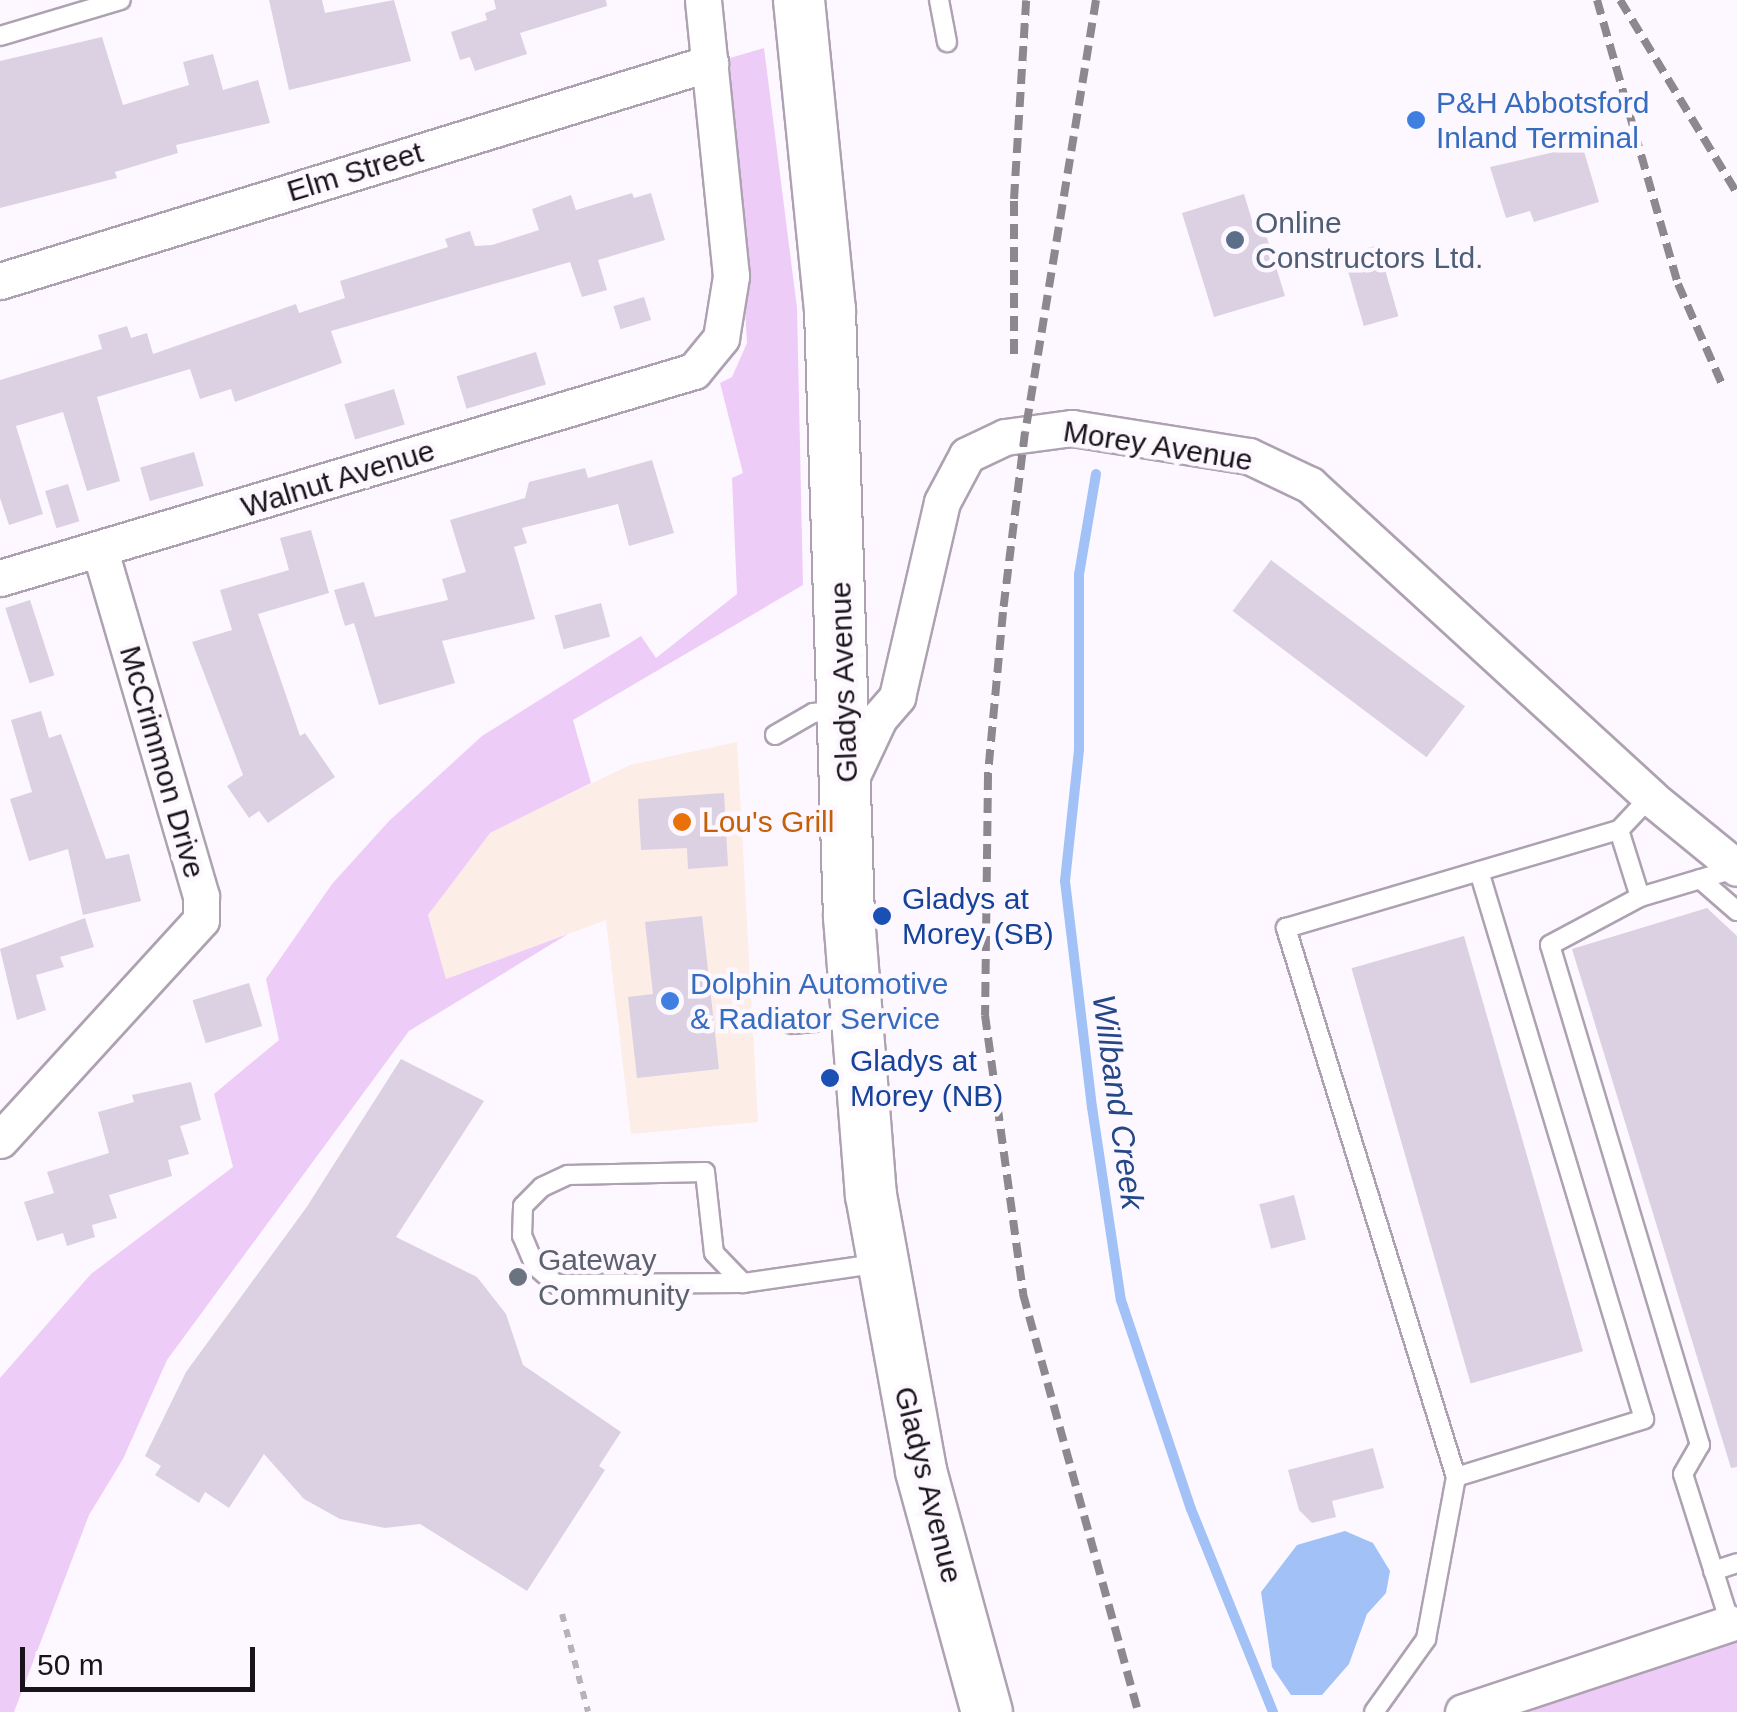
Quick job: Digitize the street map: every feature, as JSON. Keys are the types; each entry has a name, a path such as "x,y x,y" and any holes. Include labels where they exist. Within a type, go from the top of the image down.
{"main road":[{"name":"Gladys Avenue","path":"799,0 830,310 855,1019 881,1264 921,1470 987,1712"}],"street":[{"path":"703,0 710,64"},
{"name":"Elm Street","path":"0,281 710,64"},
{"name":"Walnut Avenue","path":"0,578 676,378 711,356 728,319 730,276 710,64"},
{"name":"Morey Avenue","path":"848,785 897,697 942,502 968,454 1005,436 1072,428 1249,456 1310,485 1650,797 1737,868"},
{"name":"McCrimmon Drive","path":"0,1140 201,920 201,896 100,550"},
{"path":"1463,1712 1730,1623"}],"lane":[{"path":"0,36 121,0"},
{"path":"939,0 947,42"},
{"path":"776,735 814,713 846,709"},
{"path":"1374,1712 1426,1640 1456,1477 1286,928 1619,830 1650,797"},
{"path":"1619,830 1640,897"},
{"path":"1730,1623 1683,1474 1700,1445 1550,946 1640,897 1737,868"},
{"path":"1456,1477 1644,1419 1479,871"},
{"path":"1700,880 1737,910"},
{"path":"792,1024 855,1019"},
{"path":"743,1283 714,1252 704,1172 568,1175 524,1206 529,1251 556,1284 743,1283 881,1264"},
{"path":"1714,1571 1737,1563"}],"path":[{"path":"562,1614 588,1712"}],"shaded area":[{"path":"764,48 797,308 803,585 573,720 591,783 490,833 428,915 446,979 568,934 409,1031 167,1360 123,1459 89,1515 14,1712 0,1712 0,1378 91,1274 233,1167 214,1094 279,1040 266,979 332,884 389,821 482,736 641,636 656,658 737,594 732,478 743,473 720,383 732,377 747,343 730,58"},
{"path":"737,742 758,1122 631,1134 606,920 446,979 428,915 489,833 630,765"},
{"path":"1737,1636 1737,1712 1512,1712"}],"water":[{"path":"1345,1531 1373,1543 1390,1571 1386,1593 1367,1614 1349,1664 1322,1695 1291,1695 1272,1667 1261,1592 1297,1545"}],"building":[{"path":"269,0 322,0 325,13 394,0 411,61 289,90"},
{"path":"494,0 606,0 607,6 520,33 527,54 475,71 470,57 460,60 451,32 487,20 485,13 496,9"},
{"path":"102,37 123,105 189,85 183,62 213,54 223,90 258,80 270,123 176,145 178,153 115,172 117,178 0,208 0,61"},
{"path":"1583,148 1599,202 1534,222 1530,211 1506,218 1490,167"},
{"path":"632,193 634,198 651,193 665,240 598,260 607,290 582,297 570,262 331,331 342,363 235,402 231,389 200,399 190,369 97,397 120,481 87,491 63,412 16,426 43,514 9,525 0,498 0,380 102,349 98,335 127,326 131,338 147,333 153,354 296,304 299,313 345,298 340,281 448,247 445,239 470,231 475,246 492,245 539,230 532,209 571,195 576,210"},
{"path":"1244,194 1255,230 1264,228 1285,296 1214,317 1182,213"},
{"path":"1378,245 1398,316 1364,326 1343,255"},
{"path":"644,297 651,320 620,329 613,306"},
{"path":"536,352 546,385 467,409 457,376"},
{"path":"394,389 405,424 355,440 344,404"},
{"path":"194,452 204,486 150,501 140,467"},
{"path":"652,460 674,533 629,546 618,504 522,528 527,543 514,547 535,619 442,641 455,683 379,705 354,623 345,626 334,590 364,582 375,617 448,600 442,579 466,572 450,520 525,498 529,482 585,468 588,478"},
{"path":"68,484 79,521 56,528 45,491"},
{"path":"311,530 329,593 258,614 300,736 305,733 335,777 268,823 259,811 249,818 227,786 243,775 192,642 232,630 220,590 289,570 280,538"},
{"path":"1271,560 1465,706 1427,757 1232,611"},
{"path":"30,600 54,675 30,683 5,608"},
{"path":"601,603 610,637 564,649 555,615"},
{"path":"41,711 49,738 61,734 106,859 129,854 141,901 83,915 68,849 29,861 10,799 32,792 11,720"},
{"name":"Lou's Grill","path":"724,793 728,866 688,869 687,848 641,850 638,799"},
{"path":"1707,908 1737,936 1737,1467 1731,1468 1572,949"},
{"name":"Dolphin Automotive & Radiator Service","path":"702,916 719,1069 637,1078 628,997 653,994 645,922"},
{"path":"85,918 94,947 60,957 64,967 36,975 46,1010 17,1020 0,949"},
{"path":"1464,936 1583,1351 1471,1384 1352,968"},
{"path":"249,983 262,1026 206,1043 193,1000"},
{"path":"401,1059 484,1101 396,1237 477,1277 506,1314 523,1365 621,1432 599,1466 605,1470 527,1591 420,1524 385,1528 340,1519 304,1499 264,1454 229,1508 205,1492 199,1503 155,1475 161,1466 145,1456 186,1372 306,1208"},
{"path":"191,1082 201,1120 180,1126 189,1154 168,1160 172,1176 109,1195 117,1218 92,1225 95,1237 67,1246 63,1233 37,1241 24,1202 54,1193 47,1172 109,1153 98,1112 134,1102 132,1095"},
{"path":"1294,1195 1306,1239 1271,1249 1259,1204"},
{"path":"1373,1448 1384,1488 1332,1501 1336,1517 1312,1523 1299,1510 1288,1470"}],"waterway":[{"name":"Willband Creek","path":"1096,474 1079,575 1079,750 1065,881 1092,1107 1121,1300 1191,1509 1273,1712"}],"railway":[{"path":"1014,354 1014,199 1026,0"},
{"path":"1096,0 1025,432 1003,612 988,775 985,1015 1023,1294 1138,1712"},
{"path":"1597,0 1678,284 1722,384"},
{"path":"1620,0 1737,193"}],"place":[{"name":"P&H Abbotsford Inland Terminal","path":"1416,120"},
{"name":"Online Constructors Ltd.","path":"1235,240"},
{"name":"Lou's Grill","path":"682,822"},
{"name":"Gladys at Morey (SB)","path":"882,916"},
{"name":"Dolphin Automotive & Radiator Service","path":"670,1001"},
{"name":"Gladys at Morey (NB)","path":"830,1078"},
{"name":"Gateway Community","path":"518,1277"}]}
